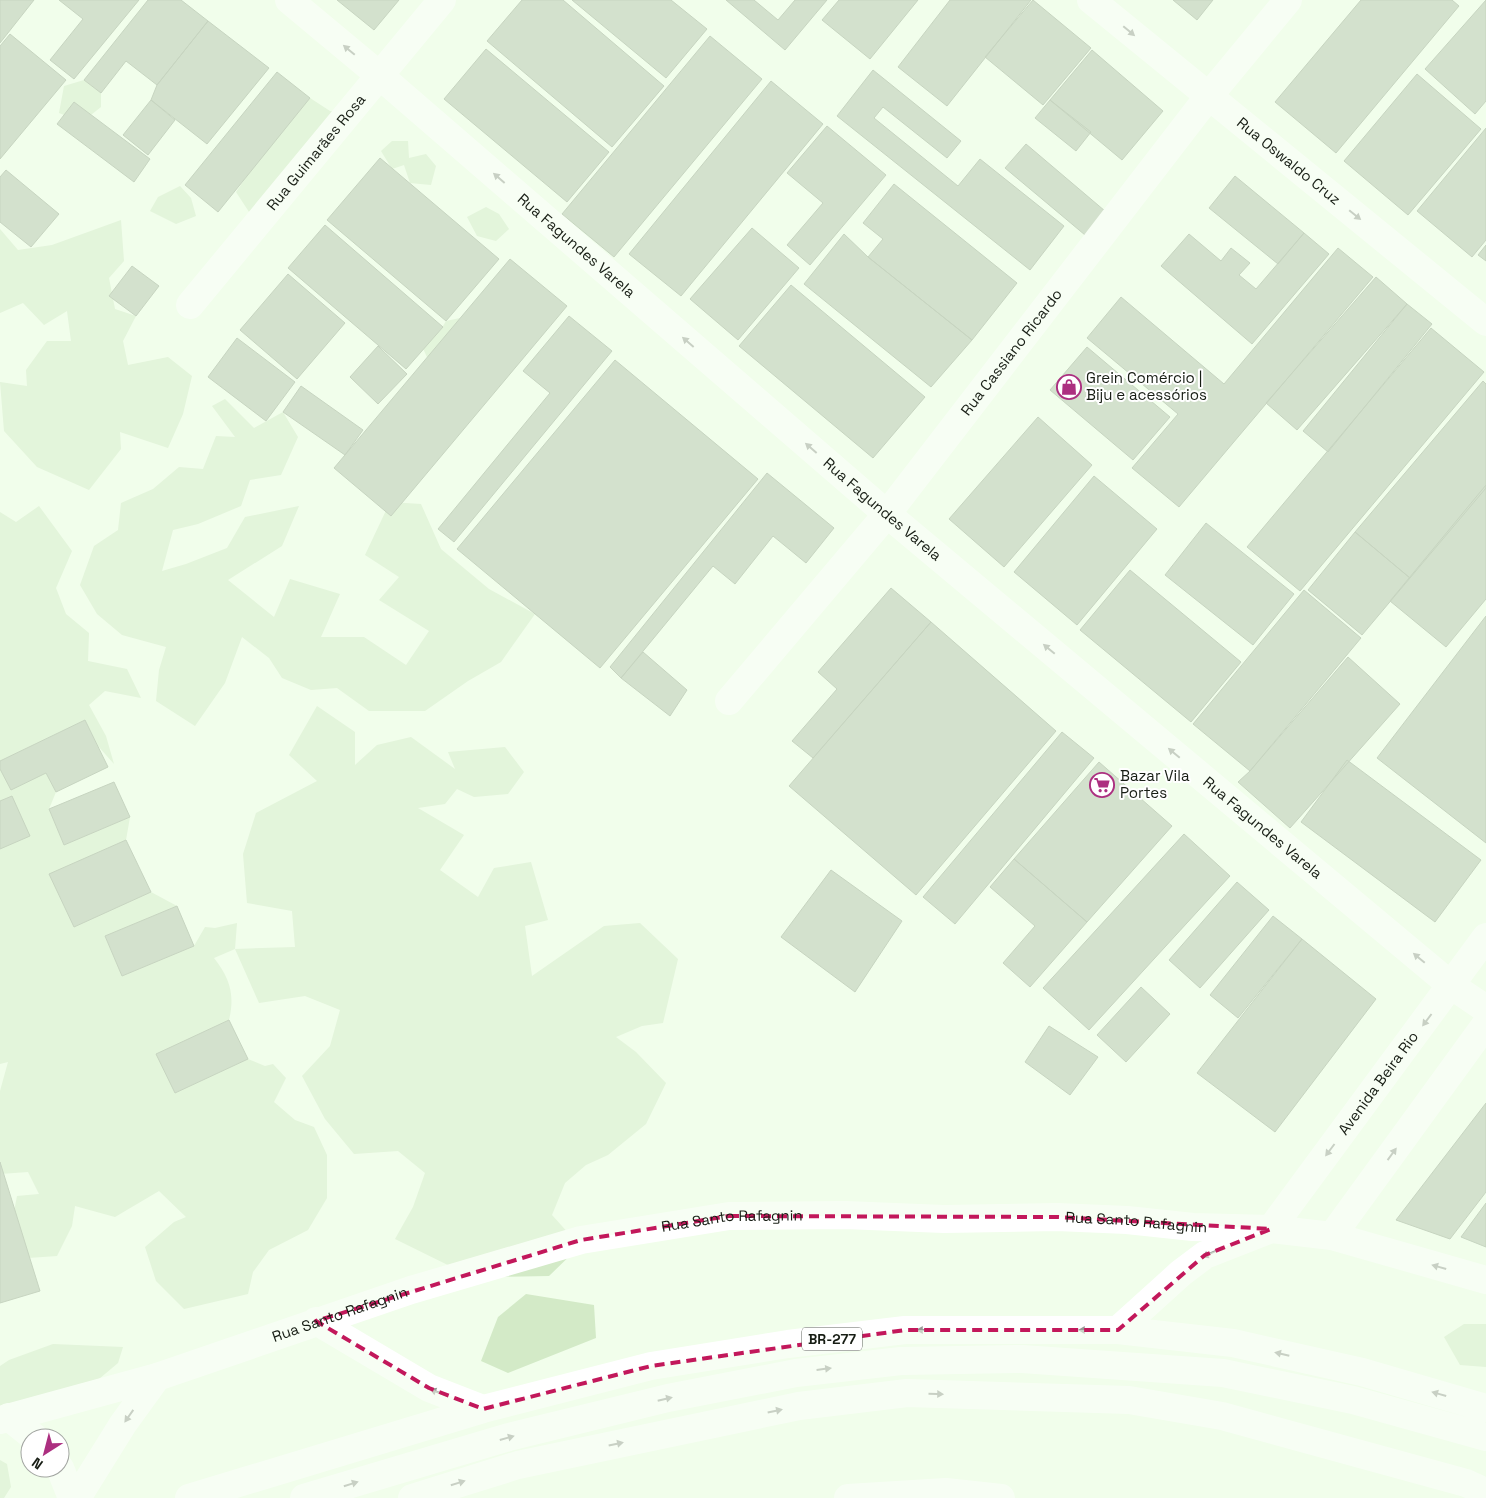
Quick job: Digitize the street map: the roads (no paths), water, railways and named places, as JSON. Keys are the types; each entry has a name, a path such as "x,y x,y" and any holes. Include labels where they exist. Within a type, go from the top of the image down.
{"main road":[{"name":"Rua Fagundes Varela","path":"289,0 379,75 887,514 1452,986 1486,1009"},
{"name":"Rua Guimarães Rosa","path":"190,305 442,0"},
{"name":"Rua Oswaldo Cruz","path":"1092,0 1208,97 1486,322"},
{"name":"Rua Cassiano Ricardo","path":"729,701 887,514 1208,97 1288,0"},
{"name":"Avenida Beira Rio","path":"1271,1229 1486,938"},
{"path":"1332,1236 1486,1024"},
{"name":"Rua Santo Rafagnin","path":"4,1419 157,1376 411,1290 581,1240 729,1216 845,1215 944,1219 1057,1217 1127,1220 1193,1227 1271,1229 1332,1236 1486,1280"},
{"path":"1118,1330 1181,1273 1205,1255 1271,1229"},
{"path":"316,1322 429,1388 483,1409"},
{"name":"BR-277","path":"189,1498 483,1409 651,1366 788,1344 905,1330 1118,1330 1233,1343 1362,1372 1486,1408"},
{"name":"BR-277","path":"304,1498 509,1437 668,1398 796,1373 901,1360 1022,1359 1223,1373 1353,1400 1486,1438"},
{"path":"77,1498 123,1424 157,1376"},
{"path":"412,1498 518,1464 799,1406 907,1394 1129,1400 1213,1414 1466,1484 1486,1492"},
{"path":"4,1419 20,1429"},
{"path":"64,1478 72,1498"},
{"path":"848,1498 946,1492 1001,1498"}],"place":[{"name":"Grein Comércio | Biju e acessórios","path":"1069,387"},
{"name":"Bazar Vila Portes","path":"1102,785"}]}
